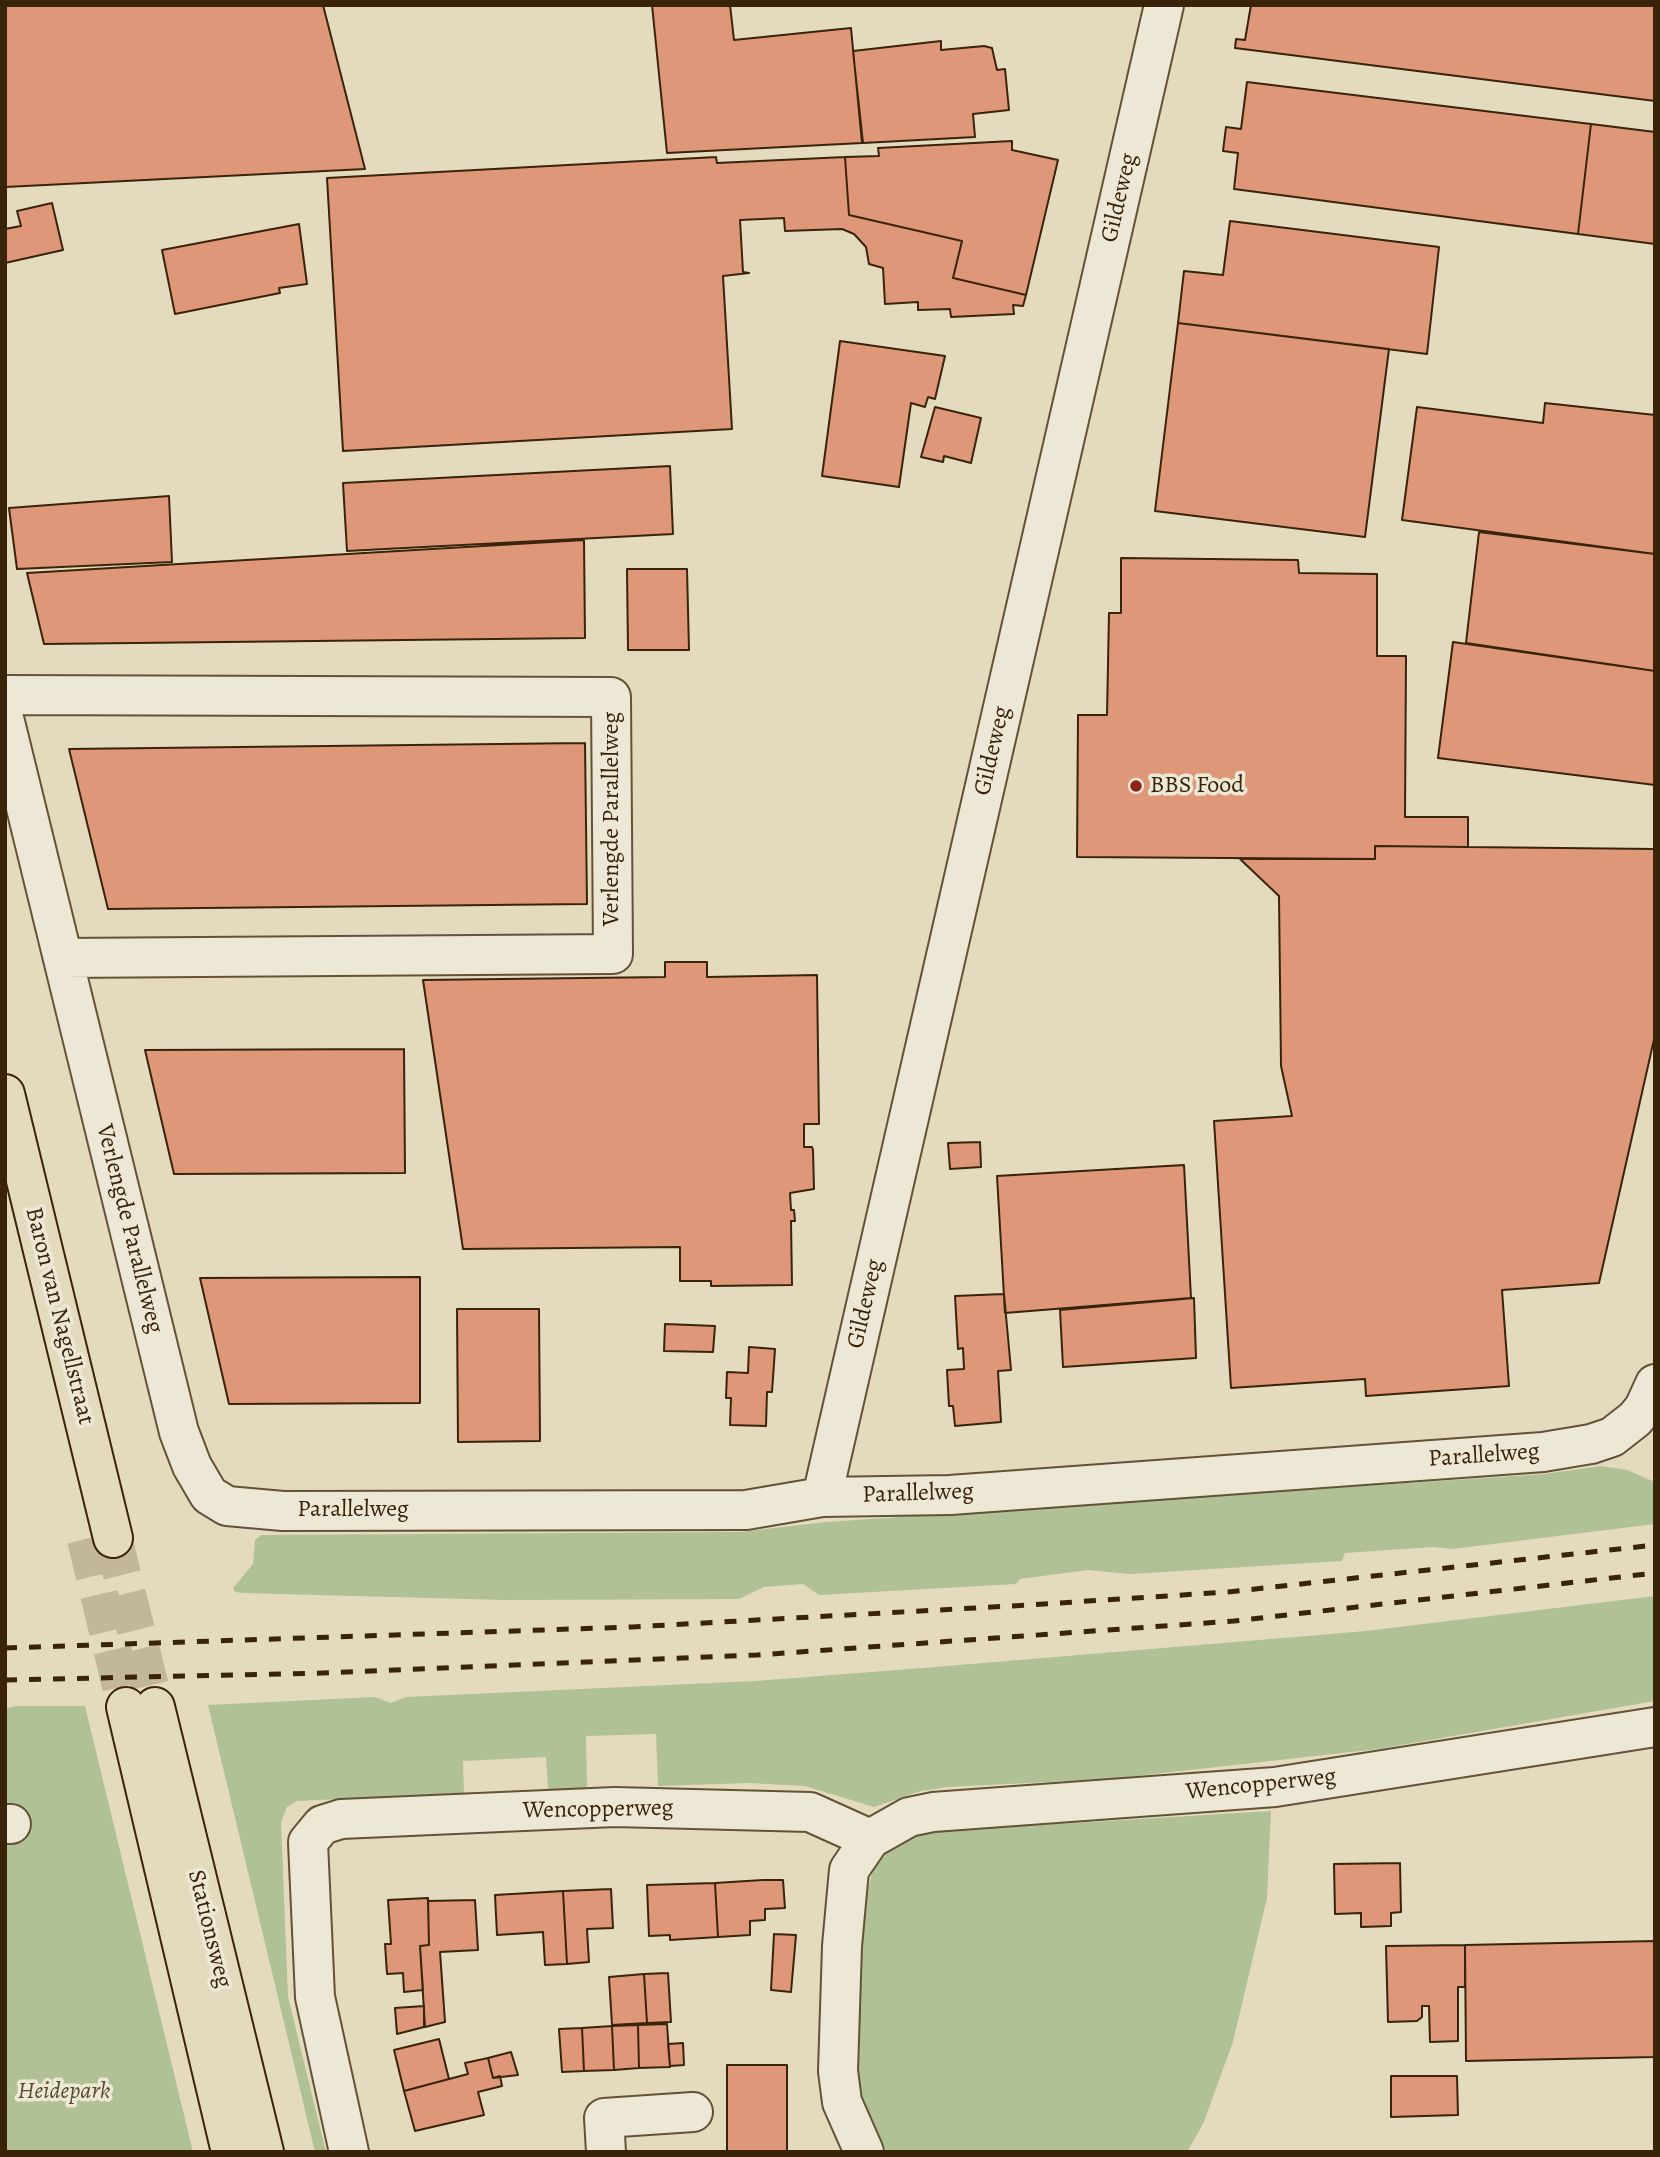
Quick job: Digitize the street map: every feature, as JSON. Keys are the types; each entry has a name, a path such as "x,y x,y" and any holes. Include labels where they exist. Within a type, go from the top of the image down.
{"main road":[{"name":"Baron van Nagellstraat","path":"5,1094 100,1538 5,1208"},
{"name":"Stationsweg","path":"231,2152 141,1707 264,2152"}],"street":[{"name":"Gildeweg","path":"822,1497 1164,5"},
{"name":"Verlengde Parallelweg","path":"5,695 611,697 613,954 63,958"},
{"name":"Verlengde Parallelweg","path":"5,722 179,1433 192,1466 209,1495"},
{"name":"Parallelweg","path":"209,1495 227,1506 283,1511 746,1510 822,1497 950,1495 1543,1452 1591,1444 1626,1427 1644,1408 1655,1384"},
{"name":"Wencopperweg","path":"864,2152 842,2102 838,2071 842,1946 849,1870 870,1839 909,1817 933,1812 1275,1787 1655,1727"},
{"name":"Wencopperweg","path":"349,2152 315,1997 308,1842 322,1825 341,1819 601,1807 726,1809 810,1812 870,1839"},
{"path":"606,2152 604,2118 693,2112"}],"green space":[{"path":"1601,1466 1627,1470 1655,1482 1655,1524 1453,1549 1433,1547 1345,1553 1342,1561 1130,1574 1088,1570 1020,1579 1016,1584 819,1595 803,1584 764,1587 739,1599 504,1600 243,1593 235,1592 233,1588 253,1564 255,1540 261,1535 740,1532 826,1522 1544,1474"},
{"path":"1655,1596 1655,1701 1378,1749 1109,1779 948,1787 921,1791 874,1807 805,1786 749,1783 658,1786 656,1734 586,1736 587,1788 548,1789 546,1757 463,1761 464,1793 297,1801 287,1807 281,1822 288,1997 326,2152 315,2152 208,1705 375,1697 391,1703 406,1697 755,1681 1366,1631"},
{"name":"Heidepark","path":"16,1706 85,1706 193,2152 5,2152 5,1709"},
{"path":"1271,1811 1267,1898 1233,2042 1203,2124 1187,2152 887,2152 861,2098 858,2066 862,1906 878,1856 926,1832"}],"building":[{"path":"5,5 323,5 365,169 5,187"},
{"path":"652,5 730,5 734,40 851,28 862,143 667,153"},
{"path":"1251,5 1655,5 1655,101 1235,48 1236,39 1245,40"},
{"path":"941,41 941,50 984,46 992,48 997,70 1005,69 1009,110 973,114 975,137 863,143 853,51"},
{"path":"1247,82 1591,124 1578,234 1234,189 1238,153 1223,151 1226,127 1241,129"},
{"path":"1591,124 1655,132 1655,244 1578,234"},
{"path":"1012,141 1012,150 1058,160 1026,295 953,278 962,241 849,215 845,157 879,156 878,148"},
{"path":"716,157 717,163 845,157 849,215 962,241 953,278 1026,295 1023,306 1013,305 1014,314 951,317 950,309 918,310 918,302 885,304 883,268 869,264 866,247 854,234 842,229 785,231 784,218 740,220 743,272 749,273 723,276 732,429 343,451 327,178"},
{"path":"52,203 63,250 5,263 5,229 21,226 17,211"},
{"path":"1230,221 1439,247 1427,354 1178,323 1184,271 1223,275"},
{"path":"299,224 307,284 279,288 280,293 175,314 162,250"},
{"path":"1178,323 1389,349 1365,537 1155,511"},
{"path":"840,341 945,356 935,399 928,397 925,407 911,403 899,487 822,476"},
{"path":"1545,403 1655,415 1655,554 1402,520 1417,407 1543,423"},
{"path":"935,407 981,418 971,463 944,456 943,462 921,457"},
{"path":"670,466 673,534 347,551 343,483"},
{"path":"169,496 172,562 17,569 9,508"},
{"path":"1479,532 1655,554 1655,671 1466,643"},
{"path":"584,540 585,638 44,644 27,573"},
{"path":"1121,558 1298,560 1299,573 1377,574 1377,656 1406,656 1405,817 1468,817 1468,847 1375,846 1375,859 1077,857 1078,715 1107,715 1109,613 1121,613"},
{"path":"627,569 687,569 689,650 628,650"},
{"path":"1453,642 1655,671 1655,785 1438,758"},
{"path":"585,743 587,904 108,909 69,749"},
{"path":"1375,846 1654,849 1655,1035 1599,1283 1502,1290 1509,1386 1366,1396 1365,1379 1231,1388 1214,1121 1292,1116 1281,1066 1279,896 1240,859 1375,859"},
{"path":"665,962 707,962 707,977 817,975 819,1124 804,1124 804,1147 812,1147 813,1150 814,1189 790,1193 795,1221 791,1221 792,1285 711,1286 711,1281 680,1281 680,1247 463,1249 423,980 665,977"},
{"path":"404,1049 405,1173 174,1174 145,1050"},
{"path":"980,1142 981,1167 950,1169 948,1143"},
{"path":"1184,1165 1191,1298 1005,1313 997,1176"},
{"path":"420,1277 420,1403 229,1404 200,1278"},
{"path":"1004,1294 1011,1370 998,1371 1001,1422 955,1426 953,1406 949,1406 947,1370 964,1369 963,1348 958,1349 955,1296"},
{"path":"1194,1298 1196,1358 1063,1367 1060,1310"},
{"path":"457,1309 539,1309 540,1441 458,1442"},
{"path":"665,1324 715,1326 713,1352 664,1351"},
{"path":"749,1347 775,1349 772,1392 767,1392 766,1426 730,1425 731,1398 726,1398 727,1372 748,1373"},
{"path":"1400,1863 1401,1912 1391,1913 1391,1926 1361,1927 1361,1913 1335,1914 1334,1864"},
{"path":"783,1880 785,1908 765,1909 765,1920 750,1921 750,1935 718,1937 715,1883"},
{"path":"715,1883 718,1937 670,1940 670,1935 649,1936 647,1885"},
{"path":"611,1889 613,1928 587,1929 589,1962 567,1964 563,1891"},
{"path":"563,1891 567,1964 545,1965 543,1932 497,1935 495,1895"},
{"path":"428,1898 429,1945 420,1946 423,1990 404,1992 403,1973 387,1974 385,1944 391,1944 388,1900"},
{"path":"475,1900 478,1950 440,1952 445,2022 425,2027 420,1946 429,1945 428,1901"},
{"path":"774,1934 796,1935 791,1992 771,1990"},
{"path":"1655,1941 1655,2057 1466,2061 1465,1945"},
{"path":"1465,1945 1465,1987 1458,1987 1458,2041 1430,2042 1429,2006 1422,2006 1422,2017 1417,2021 1388,2022 1386,1946"},
{"path":"668,1973 671,2022 647,2023 644,1974"},
{"path":"644,1974 647,2023 612,2025 609,1977"},
{"path":"424,2006 424,2027 397,2034 395,2008"},
{"path":"667,2024 670,2067 639,2068 638,2025"},
{"path":"638,2025 639,2068 614,2070 612,2026"},
{"path":"612,2026 614,2070 584,2071 582,2028"},
{"path":"582,2028 584,2071 562,2072 559,2029"},
{"path":"439,2039 449,2079 404,2091 394,2050"},
{"path":"683,2043 684,2065 670,2066 668,2044"},
{"path":"511,2052 518,2075 493,2078 488,2058"},
{"path":"488,2058 493,2078 500,2076 502,2086 478,2092 484,2115 415,2131 404,2091 468,2074 465,2063"},
{"path":"727,2065 787,2065 787,2152 727,2152"},
{"path":"1391,2076 1457,2076 1458,2115 1391,2117"}],"tunnel":[{"path":"113,1538 155,1707"},
{"path":"86,1539 126,1707"}],"railway":[{"path":"5,1648 632,1627 1028,1605 1228,1592 1655,1545"},
{"path":"5,1680 323,1673 757,1655 1234,1621 1655,1573"}],"place":[{"name":"BBS Food","path":"1136,786"}]}
